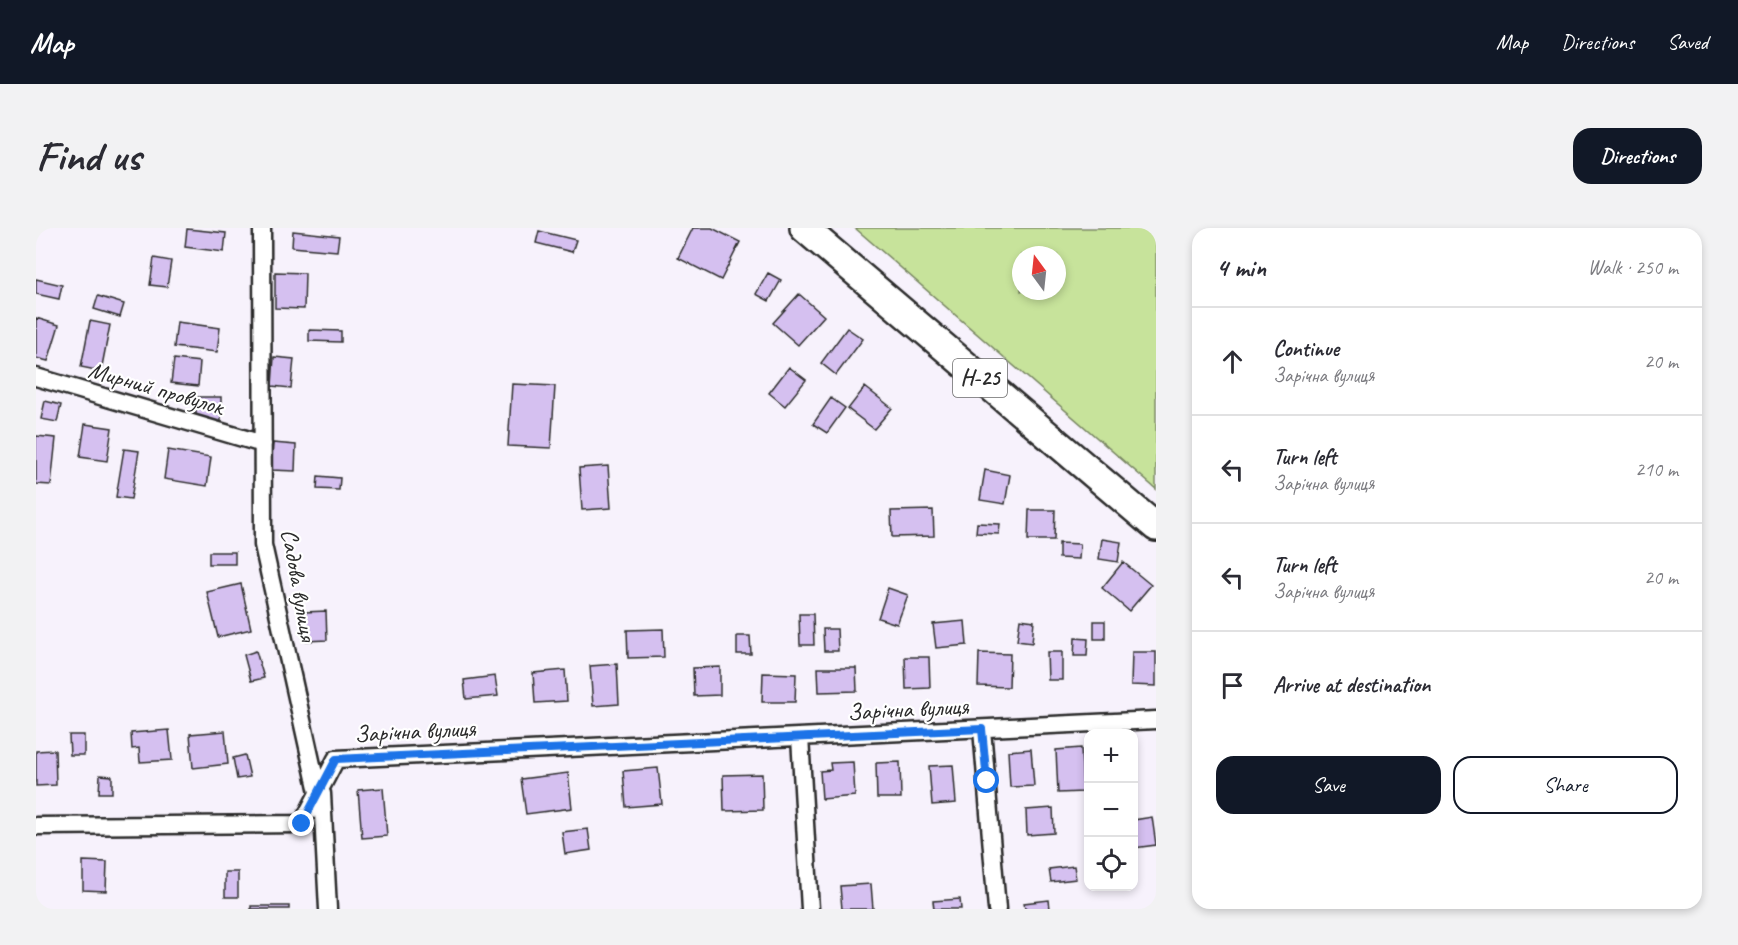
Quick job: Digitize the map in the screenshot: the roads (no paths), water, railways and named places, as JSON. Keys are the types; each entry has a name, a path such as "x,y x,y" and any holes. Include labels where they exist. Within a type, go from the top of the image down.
{"main road":[{"name":"Н-25","path":"804,228 1156,527"}],"street":[{"name":"Садова вулиця","path":"262,228 263,545 318,792 322,794 328,909"},
{"name":"Мирний провулок","path":"36,377 263,444"},
{"name":"Зарічна вулиця","path":"36,826 302,824 336,759 1156,720"},
{"name":"Зарічна вулиця","path":"982,729 997,909"},
{"path":"800,737 810,909"}]}
